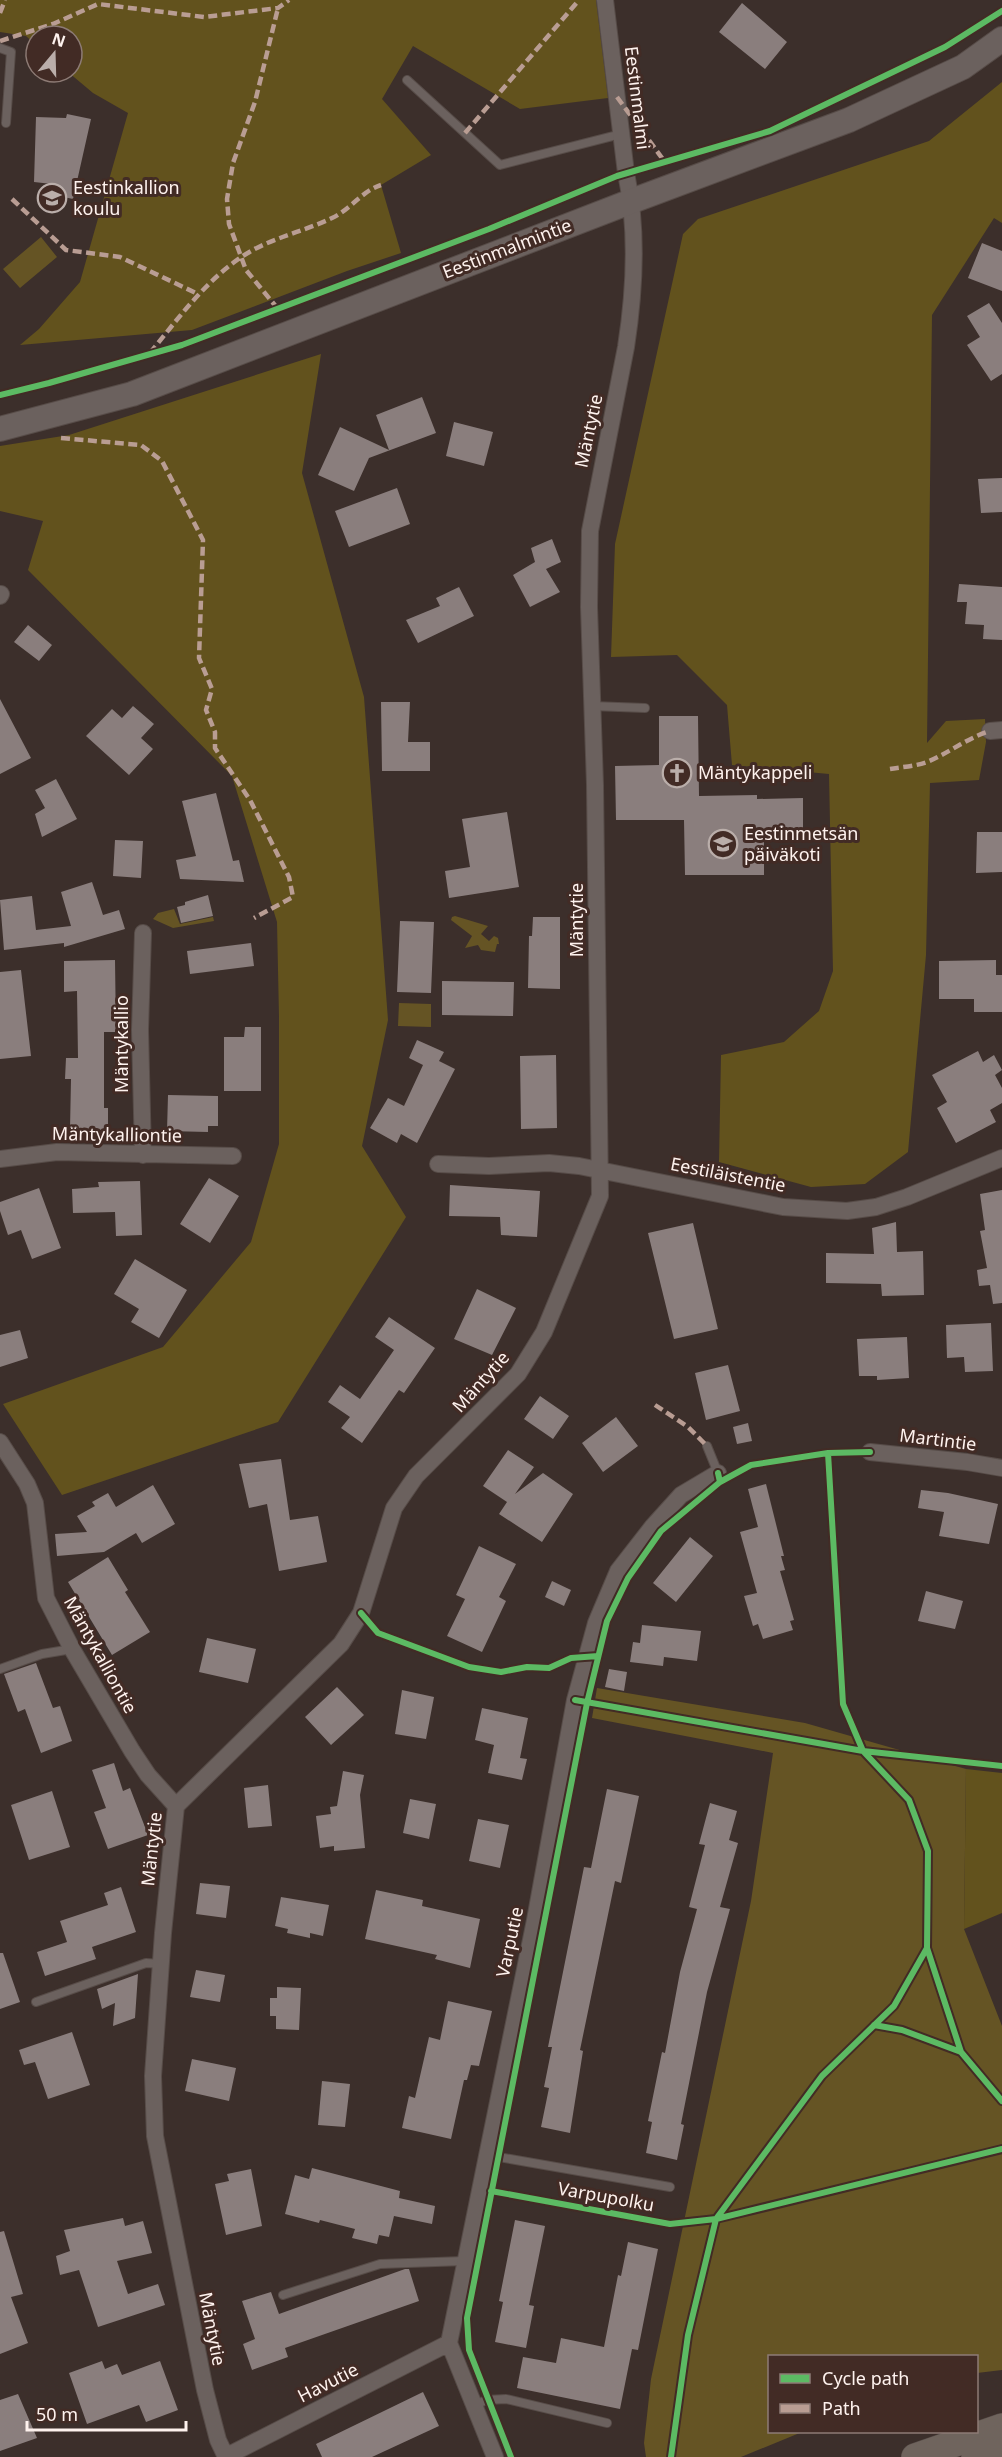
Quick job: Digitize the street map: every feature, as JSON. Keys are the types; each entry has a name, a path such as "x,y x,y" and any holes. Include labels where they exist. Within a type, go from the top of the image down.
{"main road":[{"path":"915,2457 1002,2427"},
{"path":"975,2457 1002,2448"}],"street":[{"name":"Eestinmalmi","path":"605,0 621,135 632,201"},
{"name":"Eestinmalmintie","path":"0,429 132,394 849,120 963,67 1002,39"},
{"name":"Mäntytie","path":"226,2457 218,2440 205,2390 155,2136 153,2076 176,1806 341,1644 361,1613 394,1508 416,1476 518,1374 544,1332 600,1196 596,795 589,607 590,531 630,318 634,266 632,201"},
{"name":"Mäntykallio","path":"143,933 140,1030 143,1155"},
{"name":"Mäntykalliontie","path":"0,1159 57,1152 233,1156"},
{"name":"Eestiläistentie","path":"438,1164 489,1166 549,1163 601,1169 783,1207 847,1211 876,1207 907,1197 1002,1158"},
{"name":"Mäntykalliontie","path":"0,1442 27,1484 35,1503 46,1598 72,1650 132,1751 148,1775 176,1806"},
{"name":"Martintie","path":"870,1452 1002,1468"},
{"name":"Varputie","path":"449,2343 535,1920 575,1700 596,1623 618,1571 653,1526 681,1494 718,1473"},
{"name":"Havutie","path":"226,2457 449,2343"},
{"path":"449,2343 495,2457"}],"lane":[{"path":"0,48 11,52 6,123"},
{"path":"407,80 500,165 621,135"},
{"path":"592,706 645,708"},
{"path":"707,1446 718,1473"},
{"path":"0,1669 42,1654 72,1650"},
{"path":"36,2002 146,1963 161,1964"},
{"path":"486,2155 669,2187"},
{"path":"284,2295 380,2264 464,2261"},
{"path":"474,2404 487,2400 506,2399 607,2423"}],"shaded area":[{"path":"0,0 596,0 608,98 520,109 413,46 382,99 431,155 381,185 401,253 192,330 20,345 39,329 80,282 128,113 93,93 82,84 84,24 24,24 24,36 0,32"},
{"path":"1002,82 1002,223 994,218 932,315 927,743 946,721 985,719 986,742 979,780 930,783 926,955 908,1152 865,1184 811,1187 719,1162 721,1055 784,1042 819,1011 833,971 829,774 732,765 727,705 677,655 611,657 615,544 683,234 698,219 929,141"},
{"path":"41,237 57,257 20,288 3,269"},
{"path":"321,354 302,473 364,697 388,1020 362,1146 406,1217 278,1422 62,1495 3,1404 163,1347 251,1242 279,1144 277,922 232,776 28,570 43,521 0,511 0,446 69,435"},
{"path":"174,909 180,924 213,917 214,921 173,928 153,919 158,913"},
{"path":"455,916 488,926 481,934 489,941 494,936 498,938 499,944 495,952 481,950 478,945 465,948 472,936 451,920"},
{"path":"399,1003 431,1004 431,1027 398,1026"},
{"path":"597,1688 805,1723 966,1769 964,1929 1002,2026 1002,2370 978,2373 978,2355 768,2355 768,2433 800,2433 741,2457 646,2457 644,2443 651,2379 751,1901 773,1753 592,1718"},
{"path":"966,1769 1002,1773 1002,1913 964,1929"}],"building":[{"path":"742,3 787,42 765,69 719,32"},
{"path":"67,114 91,119 73,199 50,194 52,184 34,182 36,117 66,118"},
{"path":"982,243 1002,251 1002,291 968,278"},
{"path":"989,303 1002,323 1002,374 991,381 967,345 980,337 967,316"},
{"path":"422,397 436,433 369,458 354,491 318,475 340,427 389,450 376,415"},
{"path":"454,422 493,432 484,466 446,456"},
{"path":"1002,478 1002,512 981,513 978,479"},
{"path":"397,488 410,524 349,547 335,511"},
{"path":"552,539 561,562 546,569 560,592 530,607 513,575 535,562 531,548"},
{"path":"959,584 1002,587 1002,640 983,639 984,625 965,624 967,602 957,602"},
{"path":"459,587 474,616 418,643 406,620 440,606 436,598"},
{"path":"28,625 52,645 39,661 14,642"},
{"path":"0,699 31,758 0,774"},
{"path":"381,702 410,702 408,742 430,742 430,771 382,771"},
{"path":"133,706 154,724 141,738 153,749 129,775 86,736 112,709 122,718"},
{"path":"659,716 698,716 699,796 757,795 757,799 803,798 803,840 764,840 764,875 685,875 684,820 616,820 615,766 659,765"},
{"path":"56,779 77,819 42,837 35,814 45,808 35,790"},
{"path":"216,793 233,861 239,860 244,882 180,879 176,860 196,856 182,801"},
{"path":"507,812 519,887 449,898 445,871 470,867 462,819"},
{"path":"977,832 1002,832 1002,872 976,873"},
{"path":"115,840 143,841 141,878 113,876"},
{"path":"92,882 103,915 119,910 125,929 64,947 64,943 4,950 0,900 32,896 36,930 71,926 61,892"},
{"path":"208,895 213,916 181,923 177,907"},
{"path":"533,917 560,917 560,989 528,988 529,936 532,936"},
{"path":"400,921 434,922 431,993 397,992"},
{"path":"251,943 254,966 190,974 187,951"},
{"path":"115,960 116,1032 104,1032 104,1108 108,1108 108,1130 70,1129 71,1079 65,1079 66,1058 78,1058 77,991 64,992 64,961"},
{"path":"996,960 996,975 1002,975 1002,1012 974,1012 974,999 939,999 939,961"},
{"path":"21,970 31,1056 0,1059 0,972"},
{"path":"442,981 514,982 513,1016 442,1015"},
{"path":"245,1027 261,1027 261,1091 224,1091 224,1037 244,1037"},
{"path":"417,1040 444,1052 439,1061 455,1069 417,1143 401,1134 397,1143 370,1128 388,1098 404,1106 423,1065 409,1058"},
{"path":"978,1051 983,1062 994,1055 1002,1070 995,1075 1002,1088 1002,1103 990,1110 996,1122 956,1143 937,1108 947,1102 932,1075"},
{"path":"556,1055 557,1128 521,1129 520,1056"},
{"path":"168,1095 218,1096 218,1126 208,1126 208,1132 167,1131"},
{"path":"209,1178 239,1196 210,1243 180,1224"},
{"path":"140,1181 142,1235 116,1236 115,1212 73,1213 72,1189 99,1187 98,1182"},
{"path":"450,1185 540,1191 537,1237 501,1235 500,1217 449,1216"},
{"path":"39,1188 61,1248 32,1259 21,1230 8,1235 0,1211 0,1202"},
{"path":"1002,1190 1002,1303 993,1304 990,1285 979,1286 977,1270 987,1268 980,1231 985,1230 980,1194"},
{"path":"896,1222 897,1252 923,1251 924,1295 882,1296 881,1284 826,1283 826,1253 874,1254 872,1228"},
{"path":"693,1223 718,1329 674,1339 648,1233"},
{"path":"135,1259 187,1290 159,1338 131,1322 139,1309 114,1294"},
{"path":"477,1289 516,1308 492,1355 454,1339"},
{"path":"389,1317 435,1348 404,1393 399,1390 362,1443 341,1428 350,1417 328,1402 340,1385 360,1399 394,1350 375,1337"},
{"path":"991,1323 993,1371 965,1372 964,1357 947,1358 946,1325"},
{"path":"20,1330 28,1358 0,1367 0,1335"},
{"path":"907,1337 909,1378 877,1380 877,1376 859,1376 857,1339"},
{"path":"728,1365 740,1411 706,1420 695,1373"},
{"path":"540,1396 569,1416 553,1439 524,1419"},
{"path":"616,1417 638,1446 603,1472 582,1443"},
{"path":"748,1423 752,1441 737,1444 733,1427"},
{"path":"508,1450 534,1467 515,1494 543,1473 573,1494 542,1542 499,1514 507,1502 483,1486"},
{"path":"281,1459 290,1520 318,1516 327,1562 279,1571 267,1504 249,1508 239,1464"},
{"path":"766,1484 784,1556 781,1556 785,1570 780,1571 794,1620 790,1621 793,1630 763,1639 758,1624 753,1626 744,1596 757,1593 740,1532 758,1527 748,1489"},
{"path":"153,1485 175,1524 142,1543 136,1533 104,1552 57,1556 55,1534 87,1532 77,1516 95,1506 92,1502 108,1493 116,1507"},
{"path":"921,1490 948,1493 998,1504 989,1544 939,1536 944,1512 918,1508"},
{"path":"690,1537 713,1556 676,1602 653,1583"},
{"path":"479,1546 516,1564 499,1597 506,1601 482,1652 447,1636 465,1599 456,1595"},
{"path":"108,1557 128,1590 125,1592 150,1632 112,1655 68,1582"},
{"path":"552,1581 571,1590 564,1606 545,1597"},
{"path":"926,1591 963,1601 955,1629 918,1621"},
{"path":"642,1625 701,1631 697,1661 664,1657 663,1666 630,1662 633,1642 640,1643"},
{"path":"207,1638 256,1649 248,1683 199,1672"},
{"path":"36,1663 53,1708 60,1706 72,1741 41,1753 25,1709 18,1712 4,1674"},
{"path":"609,1669 627,1672 624,1691 605,1687"},
{"path":"337,1687 364,1715 331,1745 305,1717"},
{"path":"402,1690 434,1697 426,1739 395,1734"},
{"path":"482,1708 528,1718 520,1758 527,1759 522,1780 488,1773 494,1745 475,1740"},
{"path":"114,1763 123,1791 130,1788 148,1835 108,1849 94,1812 106,1808 92,1770"},
{"path":"343,1771 364,1775 360,1795 365,1848 334,1851 334,1846 320,1848 316,1816 331,1814 330,1807 337,1806"},
{"path":"268,1785 272,1826 248,1828 244,1788"},
{"path":"607,1789 639,1796 621,1883 615,1881 580,2050 583,2051 570,2133 541,2127 549,2088 544,2087 552,2047 548,2047 584,1867 591,1868"},
{"path":"52,1791 70,1847 29,1860 11,1805"},
{"path":"410,1799 436,1804 429,1839 403,1833"},
{"path":"710,1803 737,1811 729,1840 738,1843 720,1907 730,1909 707,1992 681,2124 684,2125 677,2160 646,2153 652,2122 648,2121 662,2052 665,2053 680,1972 697,1909 689,1907 705,1845 699,1844"},
{"path":"478,1819 509,1825 500,1868 469,1861"},
{"path":"200,1883 230,1886 226,1918 196,1914"},
{"path":"121,1887 136,1932 92,1947 96,1959 45,1976 37,1952 67,1942 60,1921 108,1905 104,1893"},
{"path":"376,1890 423,1900 422,1906 480,1919 470,1968 435,1959 437,1955 365,1939"},
{"path":"281,1897 329,1905 323,1936 310,1933 310,1938 287,1933 288,1929 275,1926"},
{"path":"0,1953 3,1953 20,2002 0,2009"},
{"path":"196,1970 225,1975 220,2002 190,1997"},
{"path":"138,1974 135,2018 113,2026 115,2003 102,2009 97,1989"},
{"path":"277,1987 301,1988 299,2030 276,2029 276,2016 270,2016 270,1998 277,1998"},
{"path":"448,2001 492,2011 479,2066 471,2065 467,2080 464,2080 451,2139 402,2128 409,2096 415,2098 429,2037 440,2040"},
{"path":"72,2032 90,2085 48,2099 35,2062 24,2065 19,2050"},
{"path":"192,2059 236,2068 229,2101 185,2091"},
{"path":"322,2081 350,2084 345,2127 318,2125"},
{"path":"312,2168 400,2191 399,2198 435,2206 432,2224 394,2216 389,2237 379,2235 377,2244 352,2238 355,2229 285,2214 295,2175 309,2179"},
{"path":"251,2169 262,2226 226,2235 215,2184 229,2181 227,2174"},
{"path":"123,2218 125,2226 143,2221 152,2253 117,2261 128,2294 158,2284 165,2305 98,2327 79,2270 60,2275 56,2256 70,2251 64,2230"},
{"path":"515,2220 545,2226 529,2305 534,2306 526,2348 495,2342 503,2302 499,2301"},
{"path":"4,2231 23,2294 11,2297 28,2343 0,2354 0,2232"},
{"path":"628,2242 658,2249 638,2350 632,2349 620,2409 517,2388 523,2357 556,2363 561,2338 604,2347 618,2275 621,2276"},
{"path":"409,2269 419,2301 285,2348 288,2357 252,2370 243,2344 255,2339 242,2301 271,2292 279,2314"},
{"path":"102,2361 105,2369 117,2364 122,2375 160,2361 178,2410 146,2422 139,2405 87,2424 69,2373"},
{"path":"423,2392 439,2426 372,2457 322,2457 316,2444"},
{"path":"18,2394 37,2438 0,2451 0,2400"}],"marked path":[{"path":"0,13 5,0"},
{"path":"0,41 53,24 98,4 204,17 278,8 289,0"},
{"path":"465,133 579,0"},
{"path":"278,8 255,102 233,163 227,199 229,224 246,270 278,309"},
{"path":"617,97 665,162"},
{"path":"150,353 193,301 229,266 264,244 332,218 368,191 381,185"},
{"path":"12,199 66,250 120,257 198,294"},
{"path":"61,438 141,445 162,461 203,540 199,658 212,689 206,710 215,732 215,748 250,800 289,877 293,897 254,918"},
{"path":"890,769 927,762 990,731"},
{"path":"655,1405 688,1427 707,1446"}],"cycle path":[{"path":"0,395 182,345 489,229 617,176 770,131 945,47 1002,11"},
{"path":"720,1482 751,1465 828,1453 870,1452"},
{"path":"828,1453 843,1704 863,1751 909,1800 928,1851 927,1948 961,2052 1002,2101"},
{"path":"511,2457 469,2350 467,2318 587,1703 607,1621 628,1578 661,1531 720,1482 718,1473"},
{"path":"361,1613 378,1633 469,1667 501,1672 527,1667 549,1668 571,1658 598,1656"},
{"path":"575,1700 863,1751 1002,1766"},
{"path":"671,2457 688,2335 716,2219 822,2076 894,2006 927,1948"},
{"path":"874,2025 902,2030 961,2052"},
{"name":"Varpupolku","path":"491,2191 670,2224 716,2219 1002,2149"}],"place":[{"name":"Eestinkallion koulu","path":"52,198"},
{"name":"Mäntykappeli","path":"677,773"},
{"name":"Eestinmetsän päiväkoti","path":"723,844"}]}
